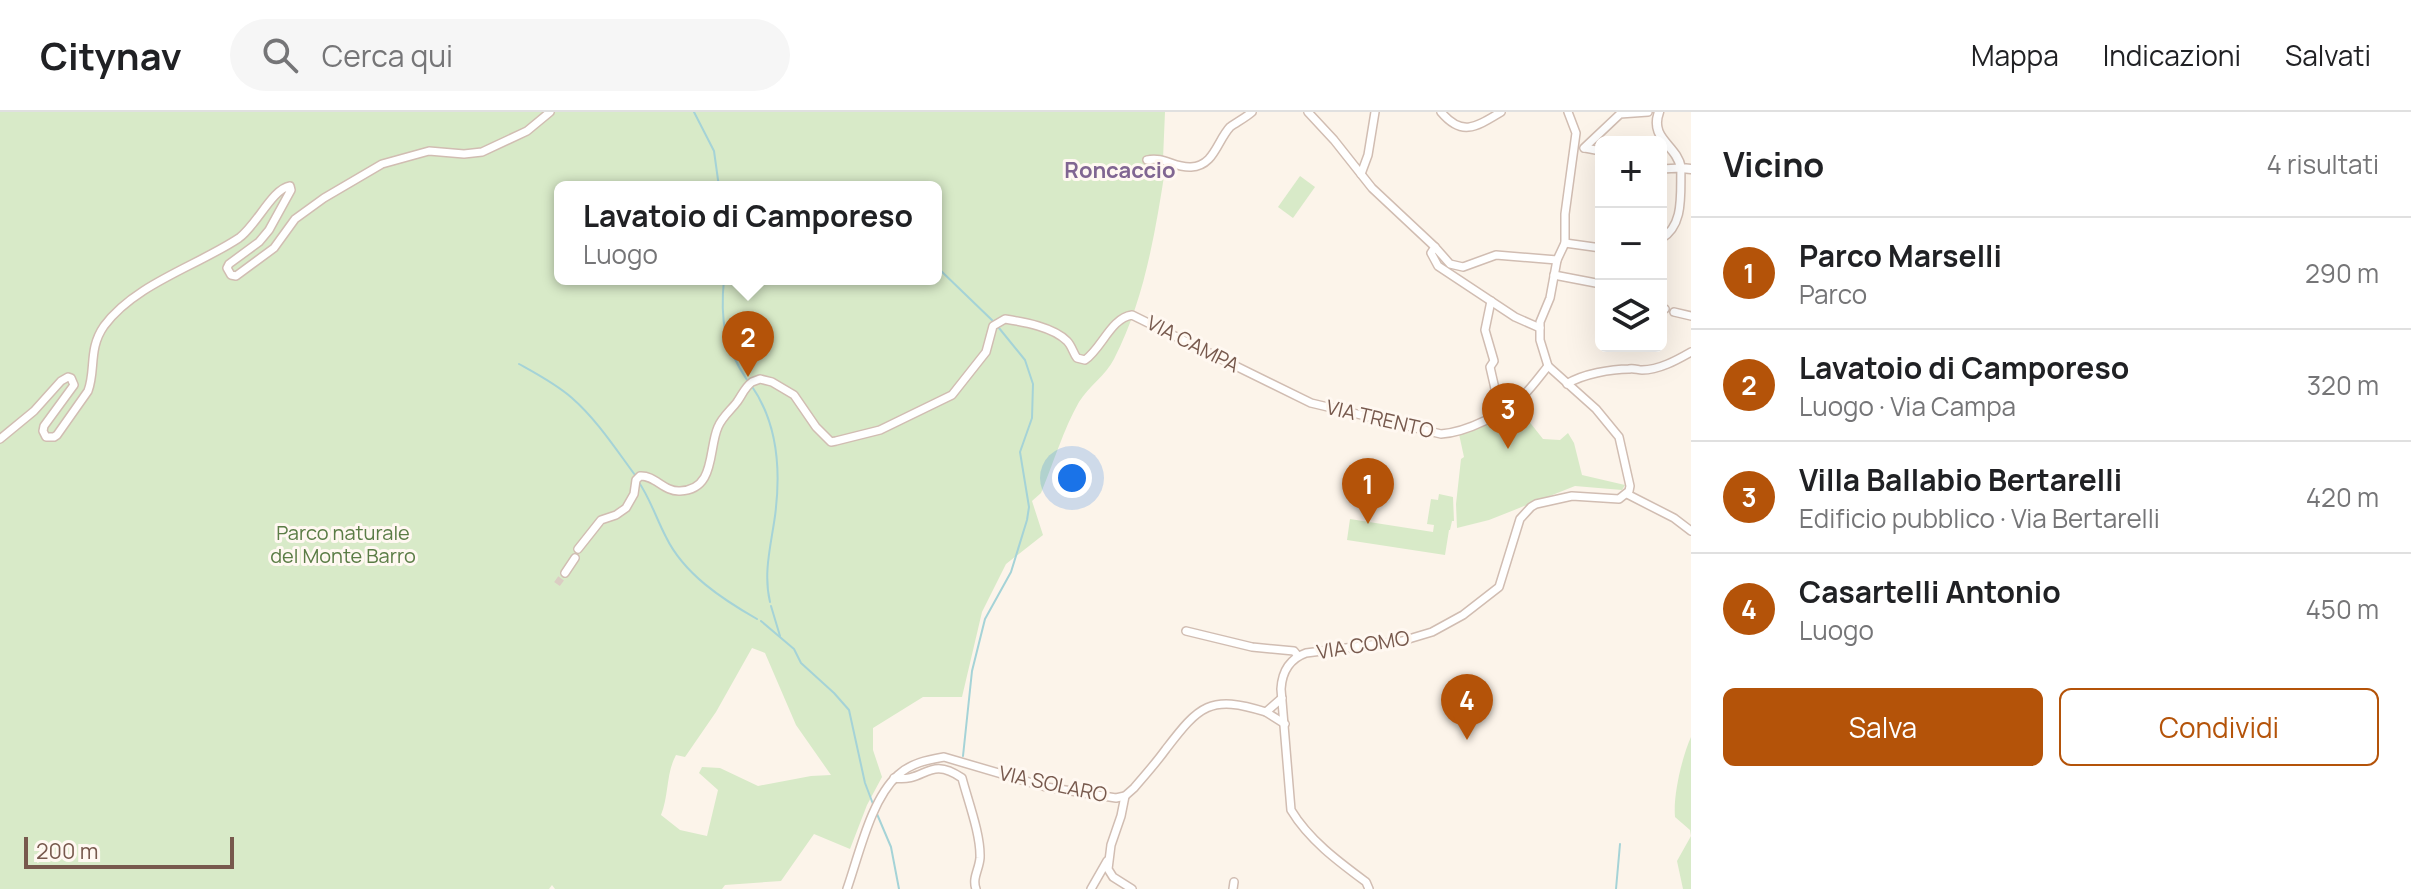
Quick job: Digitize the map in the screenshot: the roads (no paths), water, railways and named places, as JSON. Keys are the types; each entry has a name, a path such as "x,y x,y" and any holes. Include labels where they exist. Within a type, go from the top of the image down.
{"street":[{"path":"0,439 68,377 74,385 43,431 46,437 57,435 88,391 95,346 103,328 116,313 144,292 241,237 285,186 290,186 291,190 269,230 259,242 229,264 227,268 231,275 236,276 265,256 280,242 295,219 382,164 429,151 482,152 527,131 550,112"},
{"path":"1147,160 1163,159 1185,167 1204,164 1230,128 1252,112"},
{"path":"1308,112 1372,188 1450,264 1463,267 1496,255 1557,260"},
{"path":"1361,174 1368,155 1375,112"},
{"path":"1441,112 1456,126 1465,128 1500,112"},
{"path":"1568,112 1579,148 1565,214 1565,243 1557,260 1550,298 1540,322 1543,355 1548,366 1596,409 1619,437 1630,486 1627,494 1674,518 1691,531"},
{"path":"1579,148 1620,114 1648,112"},
{"path":"1659,112 1656,129 1686,169 1675,227 1667,234"},
{"path":"1579,148 1595,150"},
{"path":"1565,243 1595,247"},
{"path":"1435,247 1431,253 1438,266 1515,317 1540,328"},
{"path":"1554,275 1595,283"},
{"path":"1491,301 1485,330 1494,361 1490,367 1496,393 1493,404 1497,413 1520,399 1548,366"},
{"path":"1667,309 1691,316"},
{"name":"VIA CAMPA","path":"565,573 601,520 626,508 638,478 649,476 668,489 681,491 703,480 709,469 718,425 752,382 765,380 794,395 816,427 831,442 836,441 880,430 952,395 986,352 993,326 1005,319 1051,332 1067,340 1077,358 1085,360 1116,324 1132,315 1311,403"},
{"path":"1567,384 1587,375 1625,369 1642,370 1671,363 1691,352"},
{"name":"VIA TRENTO","path":"1311,403 1430,432 1458,432 1497,413"},
{"name":"VIA COMO","path":"1282,698 1282,678 1288,665 1298,656 1402,641 1432,632 1463,615 1499,587 1520,519 1536,504 1572,496 1619,499 1627,494"},
{"path":"1186,631 1252,647 1294,651 1298,656"},
{"path":"1266,712 1282,698"},
{"path":"1282,698 1291,810 1321,846 1366,882 1369,889"},
{"name":"VIA SOLARO","path":"897,775 928,759 944,757 1067,792 1104,797 1125,796 1198,712 1227,703 1242,705 1266,712 1285,724"},
{"path":"847,889 886,787 897,775 903,779 931,768 947,768 962,778 976,832 980,858 974,884 976,889"},
{"path":"1091,889 1108,859 1125,796"},
{"path":"1108,859 1108,869 1113,877 1132,889"}],"waterway":[{"path":"694,112 714,151 718,181"},
{"path":"942,272 995,323"},
{"path":"724,285 725,332 733,356 747,380"},
{"path":"963,756 972,671 985,619 1011,572 1029,507 1020,452 1032,418 1033,384 1025,360 999,328"},
{"path":"519,364 572,398 635,475"},
{"path":"751,385 767,415 777,465 777,499 767,570 770,602"},
{"path":"638,481 683,563 718,594 757,619"},
{"path":"771,606 780,636"},
{"path":"761,621 794,649 801,663 849,710 865,783 873,804"},
{"path":"877,814 891,847 899,889"},
{"path":"1616,889 1620,844"}],"tunnel":[{"path":"557,584 565,573"}],"place":[{"name":"Lavatoio di Camporeso","path":"748,377"},
{"name":"Villa Ballabio Bertarelli","path":"1508,449"},
{"name":"Parco Marselli","path":"1368,524"},
{"name":"Casartelli Antonio","path":"1467,740"}],"district":[{"name":"Roncaccio","path":"1120,170"}],"park label":[{"name":"Parco naturale del Monte Barro","path":"343,544"}]}
